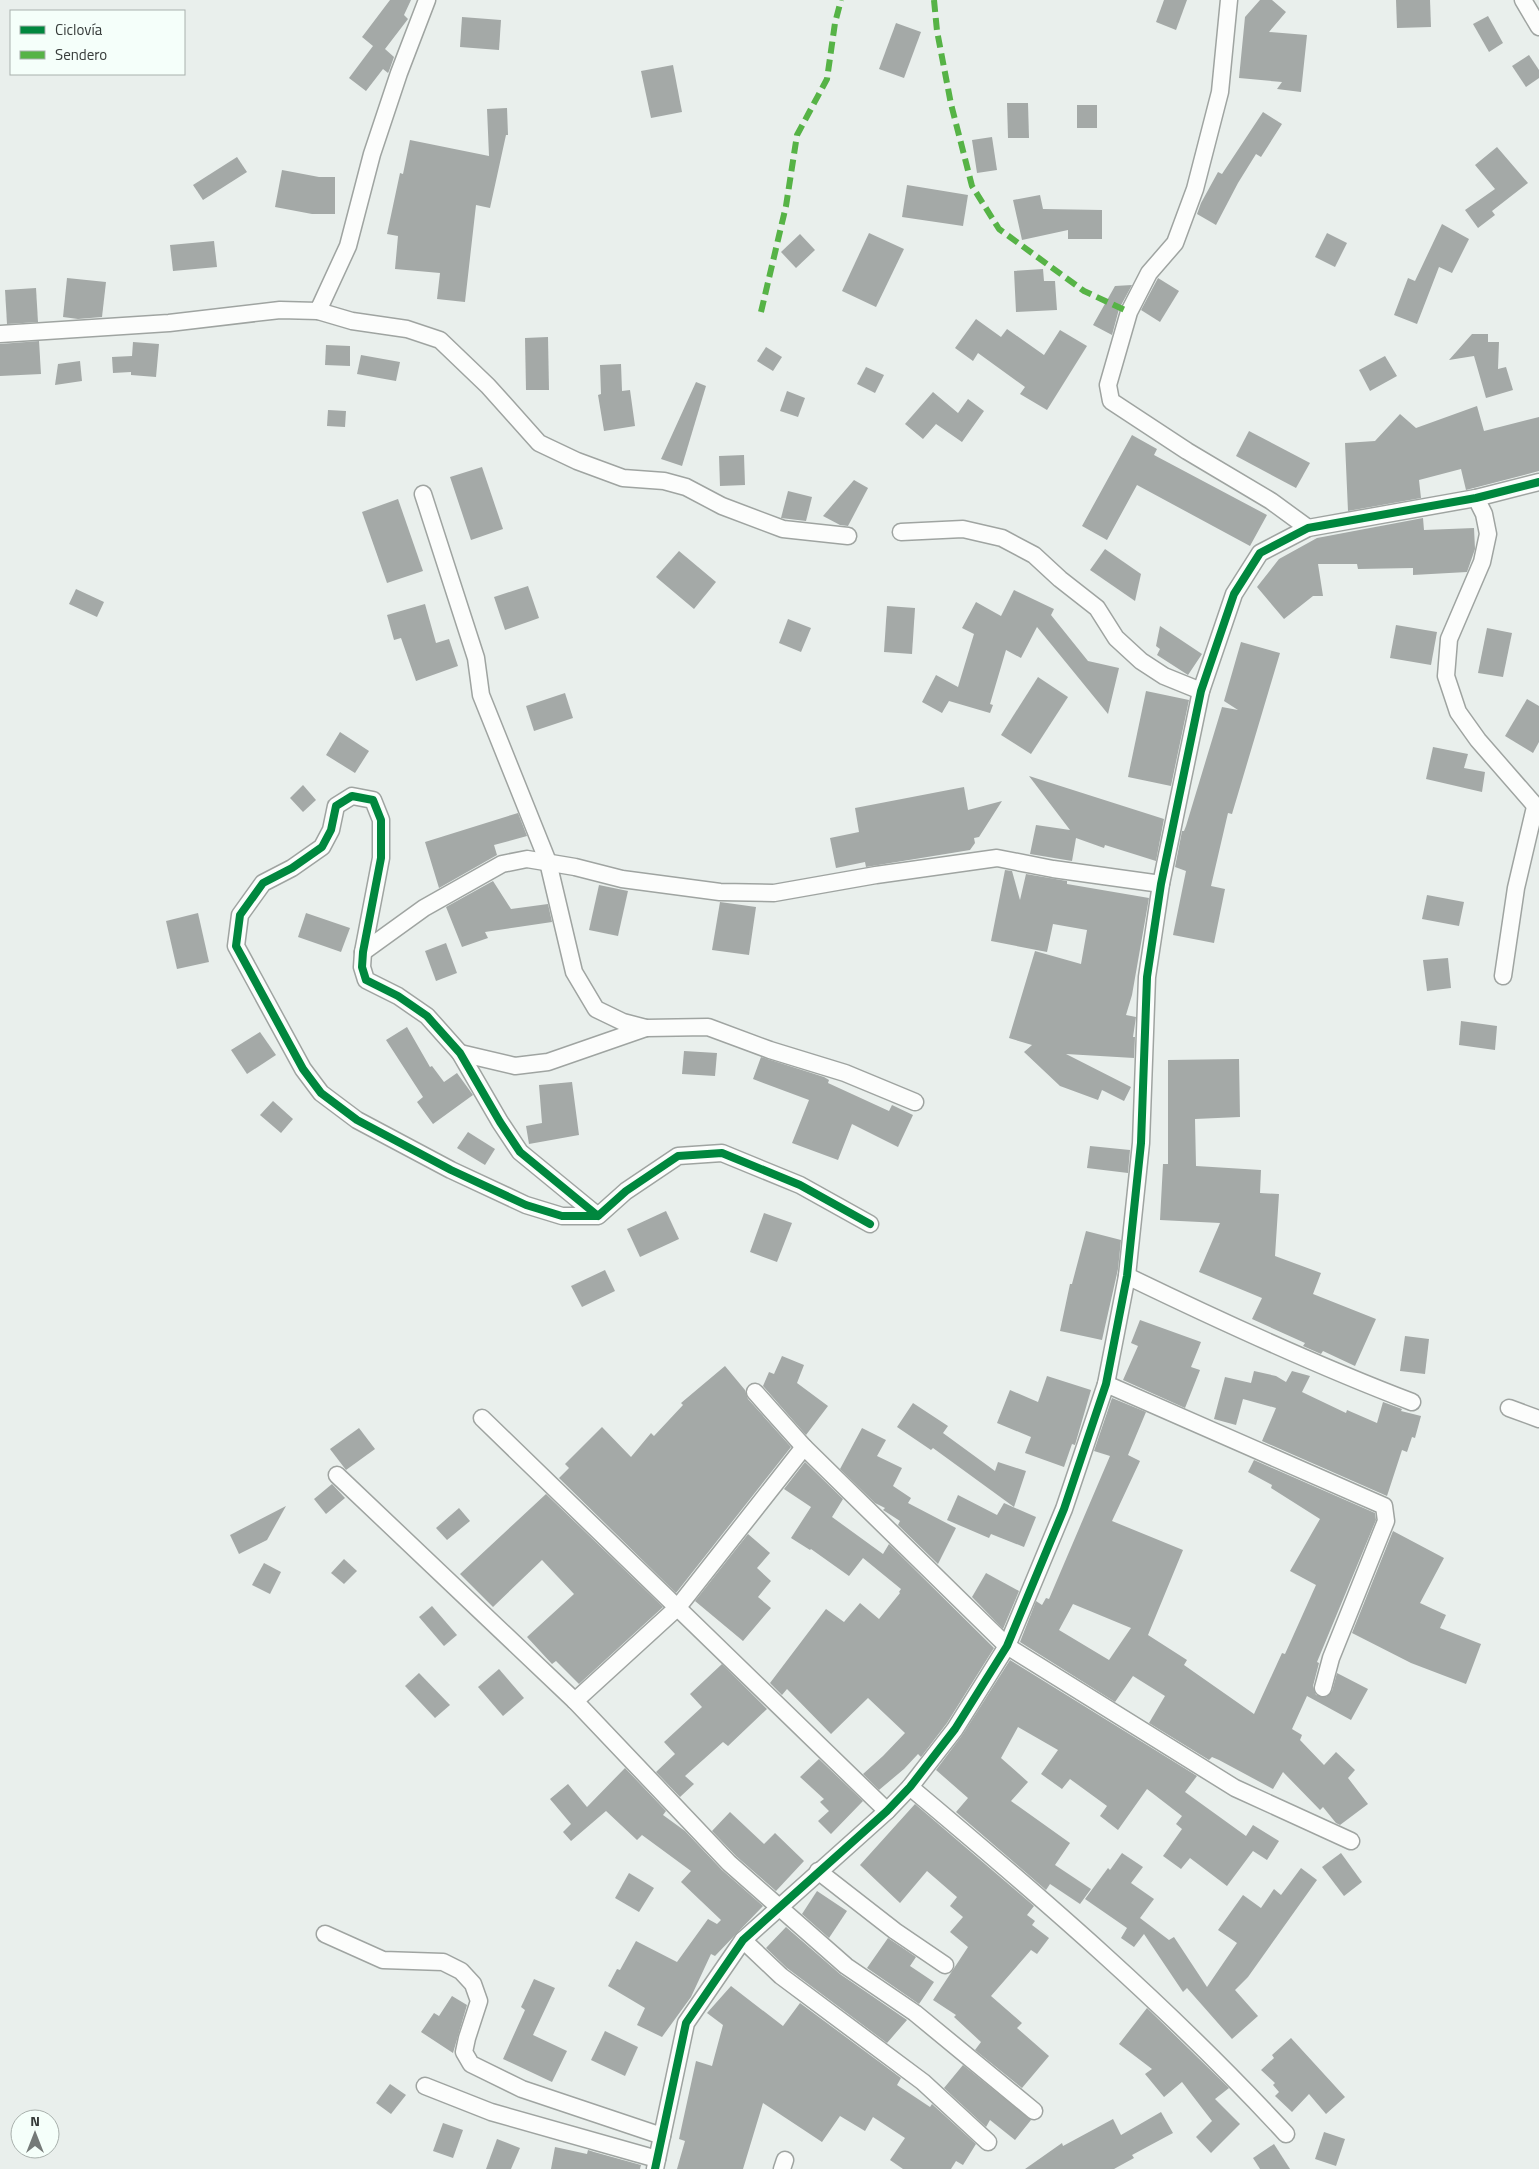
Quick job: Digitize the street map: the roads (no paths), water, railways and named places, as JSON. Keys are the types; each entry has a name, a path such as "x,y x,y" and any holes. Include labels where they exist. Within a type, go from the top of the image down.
{"street":[{"path":"318,311 348,246 372,154 399,73 427,0"},
{"path":"1229,0 1220,92 1194,189 1175,243 1148,273 1129,312 1108,385 1111,402 1187,451 1271,501 1308,528"},
{"path":"1523,0 1539,27"},
{"path":"0,334 169,323 280,310 318,311 352,321 407,329 440,340 488,386 538,443 578,461 624,478 664,481 686,487 722,506 784,529 848,536"},
{"path":"425,2086 490,2112 656,2164 686,2023 743,1940 887,1811 910,1787 955,1729 1007,1646 1064,1509 1106,1384 1126,1276 1141,1144 1146,977 1161,884 1201,691 1234,594 1260,553 1308,528 1476,498 1539,482"},
{"path":"423,494 476,658 481,695 548,862 574,972 596,1009 624,1022 646,1028 708,1027 770,1050 845,1073 915,1102"},
{"path":"1476,498 1484,514 1488,534 1482,562 1449,639 1446,676 1458,712 1478,740 1537,808 1516,888 1503,976"},
{"path":"901,532 963,529 1002,538 1034,555 1060,579 1097,608 1116,638 1141,661 1164,676 1201,691"},
{"path":"598,1216 520,1152 460,1054 427,1016 398,996 366,980 362,967 363,952 380,858 381,820 374,800 352,796 336,806 331,830 322,847 292,868 263,883 240,915 236,946 303,1069 321,1092 357,1120 451,1170 526,1205 562,1216 598,1216 626,1191 678,1156 722,1153 800,1185 870,1224"},
{"path":"363,952 424,908 502,864 527,859 622,879 720,892 774,893 876,875 997,858 1054,869 1161,884"},
{"path":"460,1054 515,1066 548,1062 646,1028"},
{"path":"1126,1276 1223,1322 1357,1381 1412,1402"},
{"path":"1106,1384 1384,1506 1386,1521 1331,1658 1324,1688"},
{"path":"755,1392 804,1447 1007,1646 1236,1788 1351,1840"},
{"path":"1509,1408 1539,1419"},
{"path":"482,1418 887,1811"},
{"path":"575,1701 678,1607 804,1447"},
{"path":"337,1475 575,1701 729,1863 846,1966 915,2013 1034,2111"},
{"path":"910,1787 1048,1903 1231,2074 1286,2134"},
{"path":"818,1871 896,1931 945,1965"},
{"path":"325,1934 383,1960 443,1962 461,1971 473,1984 479,2001 464,2052 470,2064 522,2089 662,2136"},
{"path":"743,1940 781,1976 922,2082 988,2142"}]}
